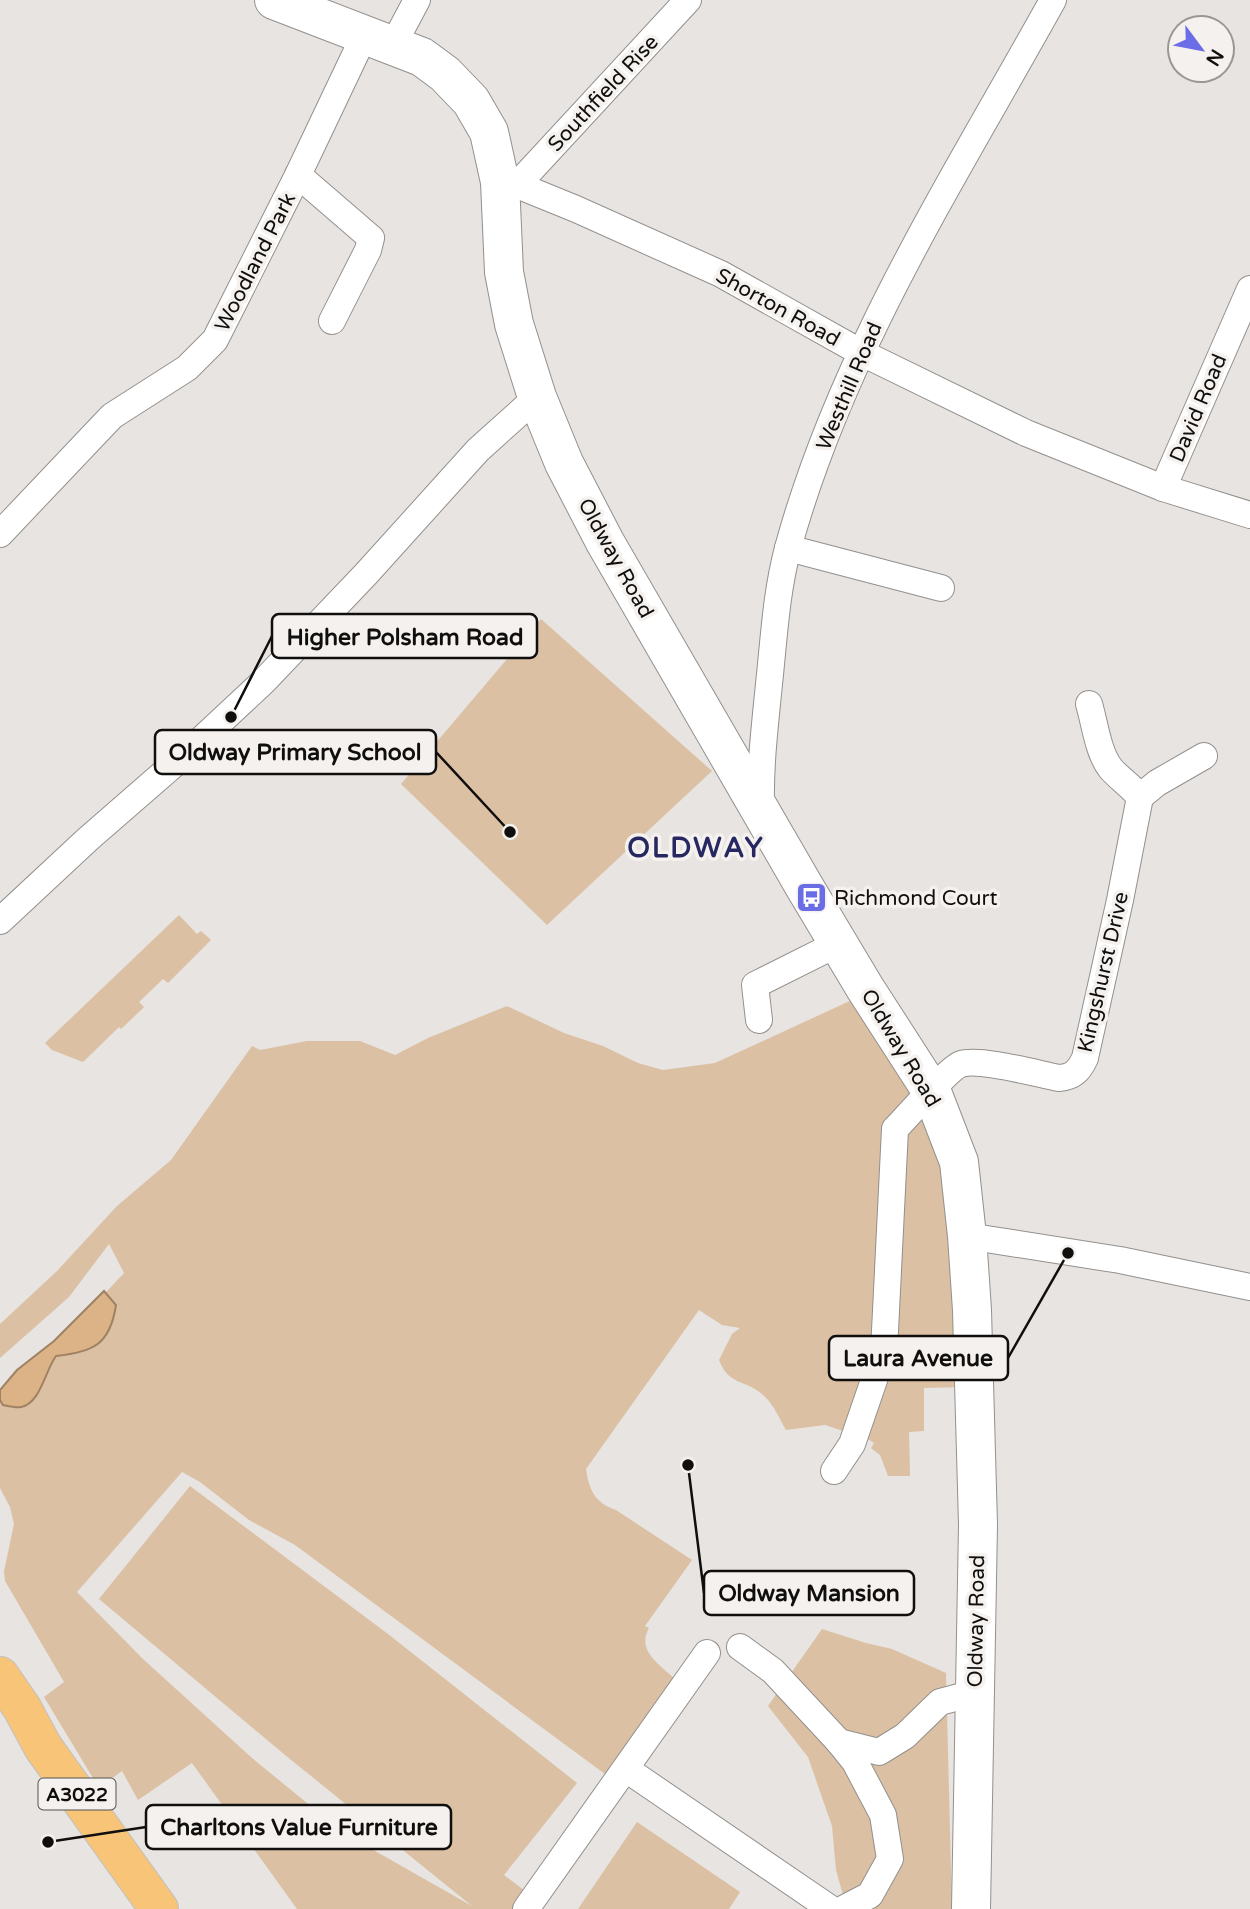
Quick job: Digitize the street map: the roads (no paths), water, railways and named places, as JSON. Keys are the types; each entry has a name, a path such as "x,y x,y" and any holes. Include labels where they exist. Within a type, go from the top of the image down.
{"main road":[{"name":"A3022","path":"0,1676 22,1708 43,1747 159,1909"}],"street":[{"name":"Oldway Road","path":"274,0 422,57 445,74 471,102 489,132 509,183 504,272 514,324 537,397 564,463 605,542 839,943 932,1092 959,1162 967,1236 978,1525 971,1909"},
{"name":"Woodland Park","path":"0,534 112,416 187,368 215,340 298,175 379,40 417,0"},
{"name":"Southfield Rise","path":"509,183 688,0"},
{"name":"Westhill Road","path":"762,810 760,770 776,607 788,548 819,453 860,352 1053,0"},
{"path":"298,175 371,238 368,250 332,321"},
{"name":"Shorton Road","path":"509,183 576,209 721,274 860,352 1026,433 1163,488 1250,515"},
{"name":"David Road","path":"1163,488 1250,289"},
{"path":"0,921 263,682 357,584 478,450 537,397"},
{"path":"788,548 941,588"},
{"path":"1089,704 1104,758 1112,770 1127,781 1140,797 1157,783 1205,756"},
{"name":"Kingshurst Drive","path":"932,1092 949,1072 962,1064 977,1063 1059,1078 1070,1077 1080,1069 1090,1044 1140,797"},
{"path":"759,1020 755,985 839,943"},
{"path":"834,1471 852,1444 884,1351 895,1129 932,1092"},
{"path":"967,1236 1120,1260 1250,1287"},
{"path":"740,1647 773,1671 839,1742 855,1762 883,1815 890,1859 870,1895 844,1909"},
{"path":"526,1909 706,1653"},
{"path":"839,1742 879,1752 905,1736 940,1702 974,1693"},
{"path":"626,1769 831,1909"}],"place":[{"name":"Higher Polsham Road","path":"231,717"},
{"name":"Oldway Primary School","path":"510,832"},
{"name":"Richmond Court","path":"811,898"},
{"name":"Laura Avenue","path":"1068,1253"},
{"name":"Oldway Mansion","path":"688,1465"},
{"name":"Charltons Value Furniture","path":"48,1842"}],"district":[{"name":"OLDWAY","path":"696,847"}]}
